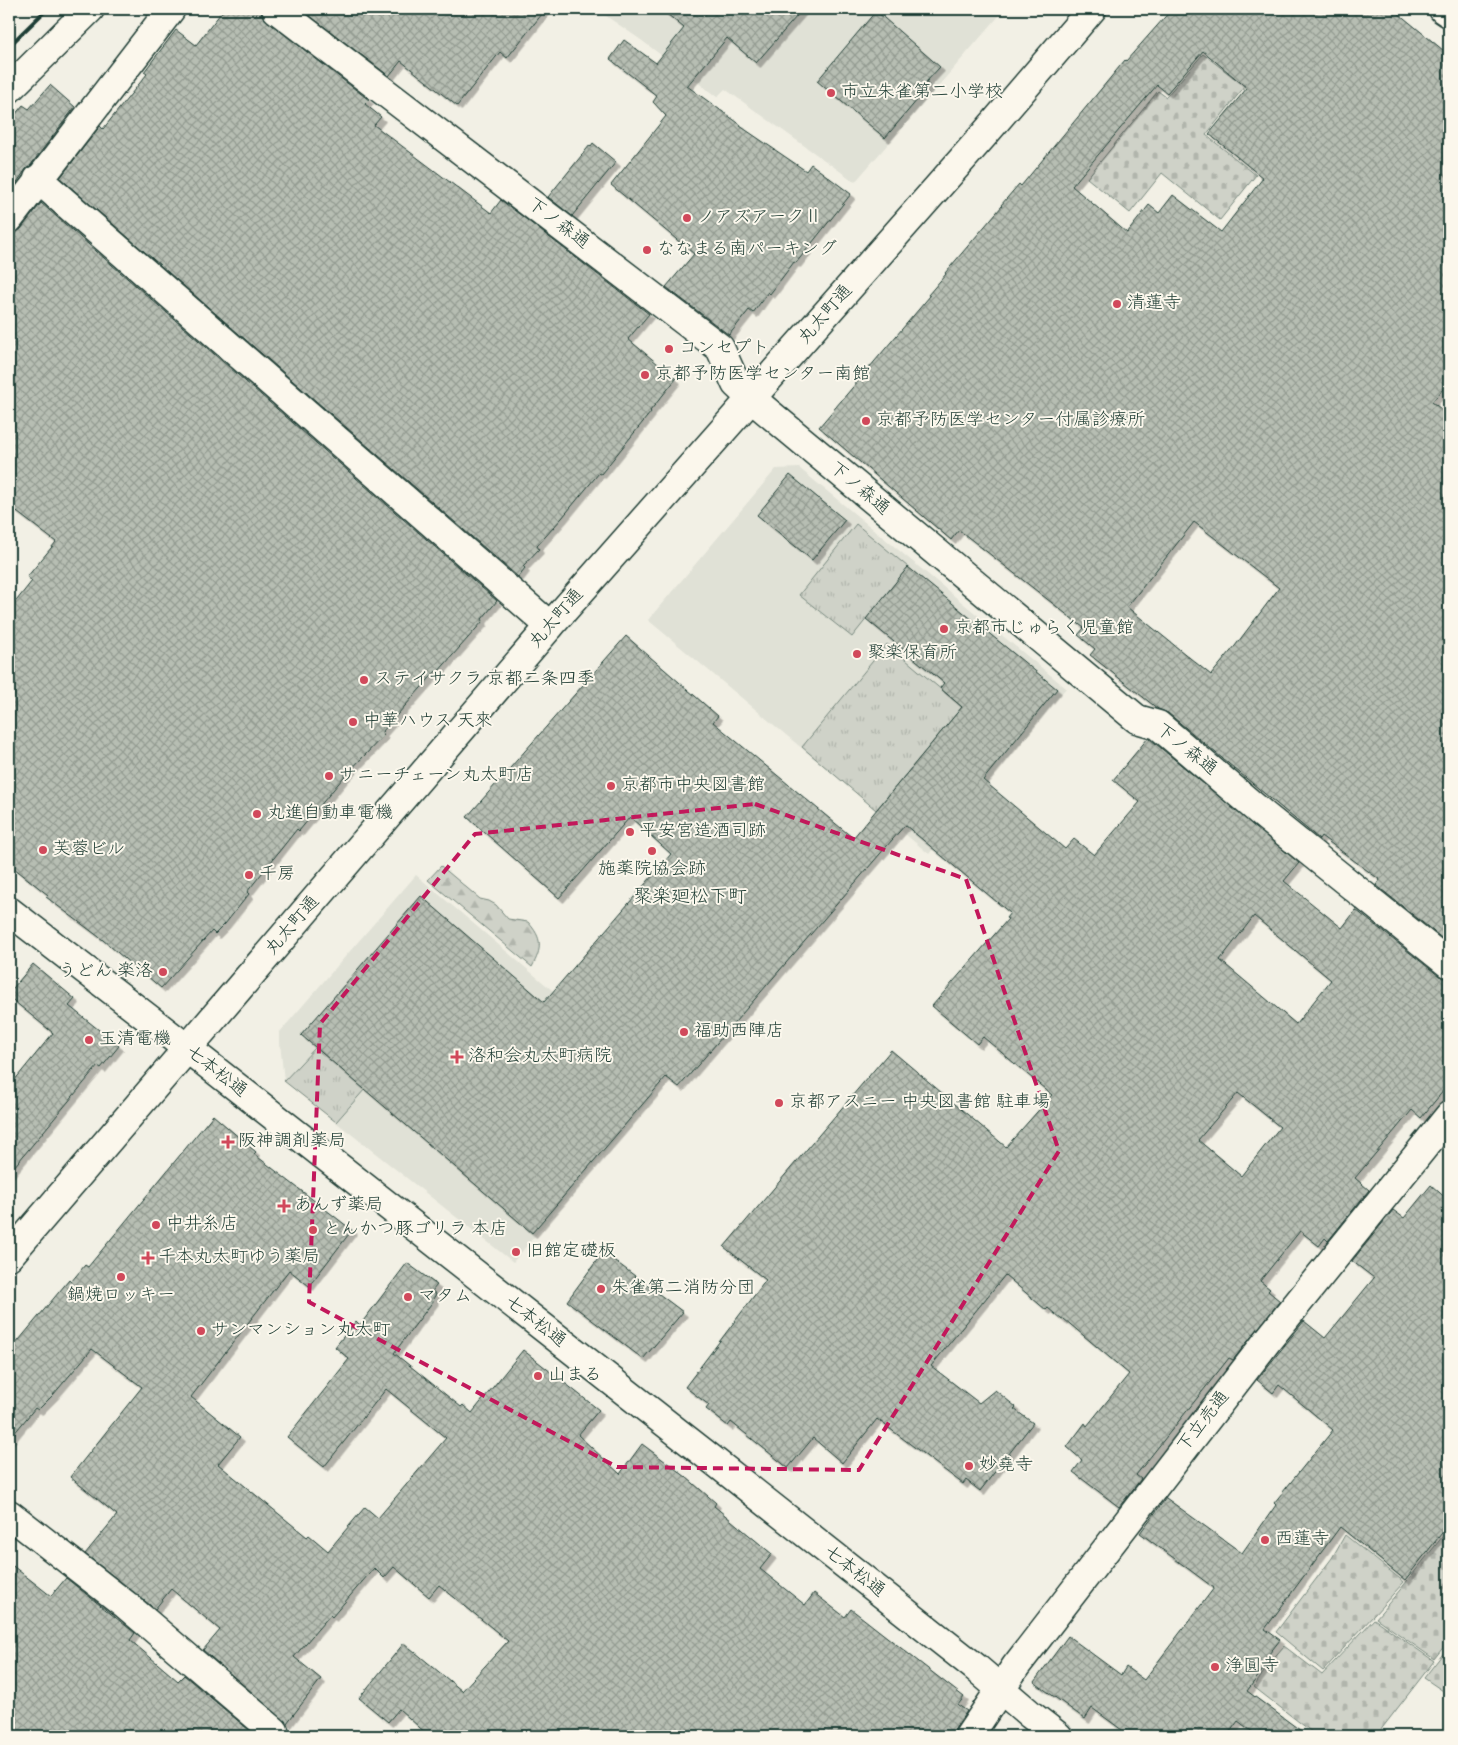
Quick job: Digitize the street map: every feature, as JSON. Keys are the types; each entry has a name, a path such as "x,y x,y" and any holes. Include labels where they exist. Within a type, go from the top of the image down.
{"street":[{"path":"9,89 90,9"},
{"path":"9,219 171,9"},
{"name":"下ノ森通","path":"276,9 720,348 744,392 1137,720 1158,725 1265,816 1449,964"},
{"name":"丸太町通","path":"9,1256 550,626 744,392 983,136 1092,9"},
{"path":"1443,9 1449,13"},
{"path":"38,179 550,626"},
{"name":"七本松通","path":"11,917 188,1049 714,1461 1058,1736"},
{"name":"下立売通","path":"969,1736 1016,1666 1268,1340 1449,1116"},
{"path":"9,1514 126,1604 274,1731 272,1736"}],"highlighted area":[{"path":"755,804 966,879 1059,1151 859,1470 617,1467 309,1302 320,1024 475,834"}],"shaded area":[{"name":"市立朱雀第二小学校","path":"596,9 1005,9 855,182 725,89 717,97"},
{"name":"聚楽保育所","path":"799,468 1066,688 929,854 648,620 776,469"},
{"name":"洛和会丸太町病院","path":"416,875 663,1084 513,1262 284,1081 279,1033"}],"green space":[{"path":"1203,54 1245,86 1206,135 1256,175 1220,220 1162,173 1130,213 1087,178 1158,91 1166,97"},
{"path":"856,524 908,567 852,637 799,595"},
{"path":"887,644 962,707 876,810 802,747"},
{"path":"441,866 480,899 496,905 508,919 528,922 536,934 539,944 538,954 532,967 428,880"},
{"path":"316,1047 365,1089 336,1122 284,1081"},
{"path":"1345,1535 1404,1582 1323,1671 1276,1632 1332,1558"},
{"path":"1443,1536 1449,1541 1449,1640 1434,1659 1376,1618"},
{"path":"1374,1619 1434,1661 1376,1736 1317,1736 1254,1687 1271,1661 1284,1646 1322,1675"},
{"path":"1449,1646 1449,1695 1424,1678"}],"building":[{"path":"224,9 261,9 262,15 267,21 369,100 365,104 381,117 374,125 491,213 501,200 649,314 628,339 676,379 601,474 599,473 537,546 539,549 523,566 525,568 518,577 60,178 100,126 103,129 147,74 144,72 176,30 196,45"},
{"path":"301,9 546,9 507,58 500,52 457,106 401,61 389,76"},
{"path":"661,9 803,9 756,63 727,38 687,86 740,126 806,171 811,164 851,194 770,294 768,292 753,313 749,310 729,335 666,287 694,254 611,185 666,116 653,102 657,96 610,59 624,40 656,63 684,28"},
{"path":"1172,9 1393,9 1449,55 1449,382 1432,402 1449,415 1449,944 1376,885 1380,880 1321,836 1319,839 1168,713 1158,709 1090,655 1095,649 1078,635 1084,628 959,530 951,540 819,427 930,296 928,295 945,273 1001,205 1019,184 1021,186","holes":["1203,51 1247,88 1209,134 1263,178 1221,232 1173,195 1159,213 1149,205 1127,233 1072,186 1157,85 1167,93","1194,522 1279,588 1211,675 1127,607"]},
{"path":"876,11 940,67 926,82 929,86 885,138 817,81"},
{"path":"50,85 75,107 26,169 9,194 9,122 23,105 29,109"},
{"path":"593,143 616,162 572,216 548,197"},
{"path":"41,203 497,601 482,619 483,621 382,732 384,735 343,778 299,831 297,829 247,892 249,894 225,924 215,934 212,931 161,988 103,940 46,897 48,895 9,864 9,610 32,581 27,577 56,542 9,506 9,234 21,229"},
{"path":"790,475 845,520 812,560 757,515"},
{"path":"908,567 1057,689 983,780 1065,849 1074,839 1094,855 1140,802 1113,780 1148,738 1299,863 1284,881 1342,928 1356,910 1439,976 1449,979 1449,1084 1421,1118 1412,1110 1355,1178 1369,1190 1328,1241 1325,1238 1319,1246 1300,1231 1260,1281 1280,1301 1233,1360 1229,1358 1136,1475 1141,1479 1119,1507 1073,1472 1082,1460 1067,1447 1085,1423 1087,1426 1129,1374 1064,1319 1062,1320 1048,1308 1046,1310 1005,1275 931,1366 979,1403 995,1390 1016,1407 1014,1409 1033,1423 980,1491 966,1480 963,1484 877,1419 842,1463 813,1438 788,1468 731,1422 728,1426 706,1409 709,1405 685,1387 766,1280 724,1247 891,1050 1006,1147 1052,1095 983,1037 977,1044 932,1006 1008,919 1006,918 1010,913 905,825 679,1087 666,1077 532,1233 301,1035 421,896 544,1002 671,854 630,817 559,898 467,817 626,636 718,716 713,722 853,838 962,707 940,688 944,683 866,619","holes":["1254,916 1331,980 1296,1024 1220,960","1238,1093 1280,1127 1241,1176 1198,1140"]},
{"path":"33,964 75,999 69,1006 119,1046 101,1068 98,1066 9,1173 9,1087 53,1033 9,997 9,993"},
{"path":"213,1115 256,1152 254,1154 352,1230 309,1286 289,1270 191,1397 240,1437 218,1464 307,1537 309,1535 328,1551 365,1507 378,1518 446,1438 386,1389 324,1467 287,1437 349,1359 335,1347 356,1321 360,1325 407,1263 437,1285 432,1291 436,1294 434,1300 394,1353 461,1407 463,1405 472,1413 523,1350 599,1410 578,1435 620,1474 642,1444 686,1477 716,1503 714,1506 772,1554 760,1569 805,1605 814,1593 845,1617 851,1609 964,1697 958,1705 967,1711 956,1727 954,1736 429,1736 399,1709 388,1722 359,1698 404,1643 462,1691 508,1641 439,1585 429,1597 394,1567 384,1578 374,1568 332,1617 330,1615 294,1657 321,1679 287,1723 203,1650 220,1630 171,1589 155,1609 85,1554 117,1515 70,1477 142,1387 92,1349 53,1395 38,1410 35,1408 9,1440 9,1352 69,1280 71,1282 85,1265 88,1267"},
{"path":"1431,1185 1449,1201 1449,1524 1405,1580 1340,1527 1265,1629 1280,1640 1265,1659 1269,1662 1247,1691 1308,1736 1258,1736 1238,1721 1227,1736 1130,1736 1092,1708 1085,1719 1034,1682 1068,1636 1121,1675 1126,1667 1144,1680 1214,1588 1140,1533 1166,1498 1242,1553 1276,1505 1274,1503 1333,1430 1279,1385 1273,1393 1257,1380 1304,1321 1325,1338 1374,1278 1352,1261 1393,1210 1404,1218"},
{"path":"603,1252 683,1312 643,1359 567,1301"},
{"path":"9,1563 51,1596 66,1578 135,1633 130,1640 178,1681 184,1675 256,1736 9,1736"}],"railway":[{"path":"9,16 16,9"},
{"path":"9,46 47,9"}],"place":[{"name":"市立朱雀第二小学校","path":"831,93"},
{"name":"ノアズアークⅡ","path":"687,218"},
{"name":"ななまる南パーキング","path":"647,250"},
{"name":"清蓮寺","path":"1117,304"},
{"name":"コンセプト","path":"669,349"},
{"name":"京都予防医学センター南館","path":"645,375"},
{"name":"京都予防医学センター付属診療所","path":"866,421"},
{"name":"京都市じゅらく児童館","path":"944,629"},
{"name":"聚楽保育所","path":"857,654"},
{"name":"ステイサクラ 京都二条四季","path":"364,680"},
{"name":"中華ハウス 天來","path":"353,722"},
{"name":"サニーチェーン丸太町店","path":"329,776"},
{"name":"京都市中央図書館","path":"611,786"},
{"name":"丸進自動車電機","path":"257,814"},
{"name":"平安宮造酒司跡","path":"630,832"},
{"name":"芙蓉ビル","path":"43,850"},
{"name":"施薬院協会跡","path":"652,851"},
{"name":"千房","path":"249,875"},
{"name":"うどん 楽洛","path":"163,972"},
{"name":"福助西陣店","path":"684,1032"},
{"name":"玉清電機","path":"89,1040"},
{"name":"洛和会丸太町病院","path":"457,1057"},
{"name":"京都アスニー 中央図書館 駐車場","path":"779,1103"},
{"name":"阪神調剤薬局","path":"228,1142"},
{"name":"あんず薬局","path":"284,1206"},
{"name":"中井糸店","path":"156,1225"},
{"name":"とんかつ豚ゴリラ 本店","path":"313,1230"},
{"name":"旧館定礎板","path":"516,1252"},
{"name":"千本丸太町ゆう薬局","path":"148,1258"},
{"name":"鍋焼ロッキー","path":"121,1277"},
{"name":"朱雀第二消防分団","path":"601,1289"},
{"name":"マタム","path":"408,1297"},
{"name":"サンマンション丸太町","path":"201,1331"},
{"name":"山まる","path":"538,1376"},
{"name":"妙堯寺","path":"969,1466"},
{"name":"西蓮寺","path":"1265,1540"},
{"name":"浄圓寺","path":"1215,1667"}],"district":[{"name":"聚楽廻松下町","path":"690,897"}]}
